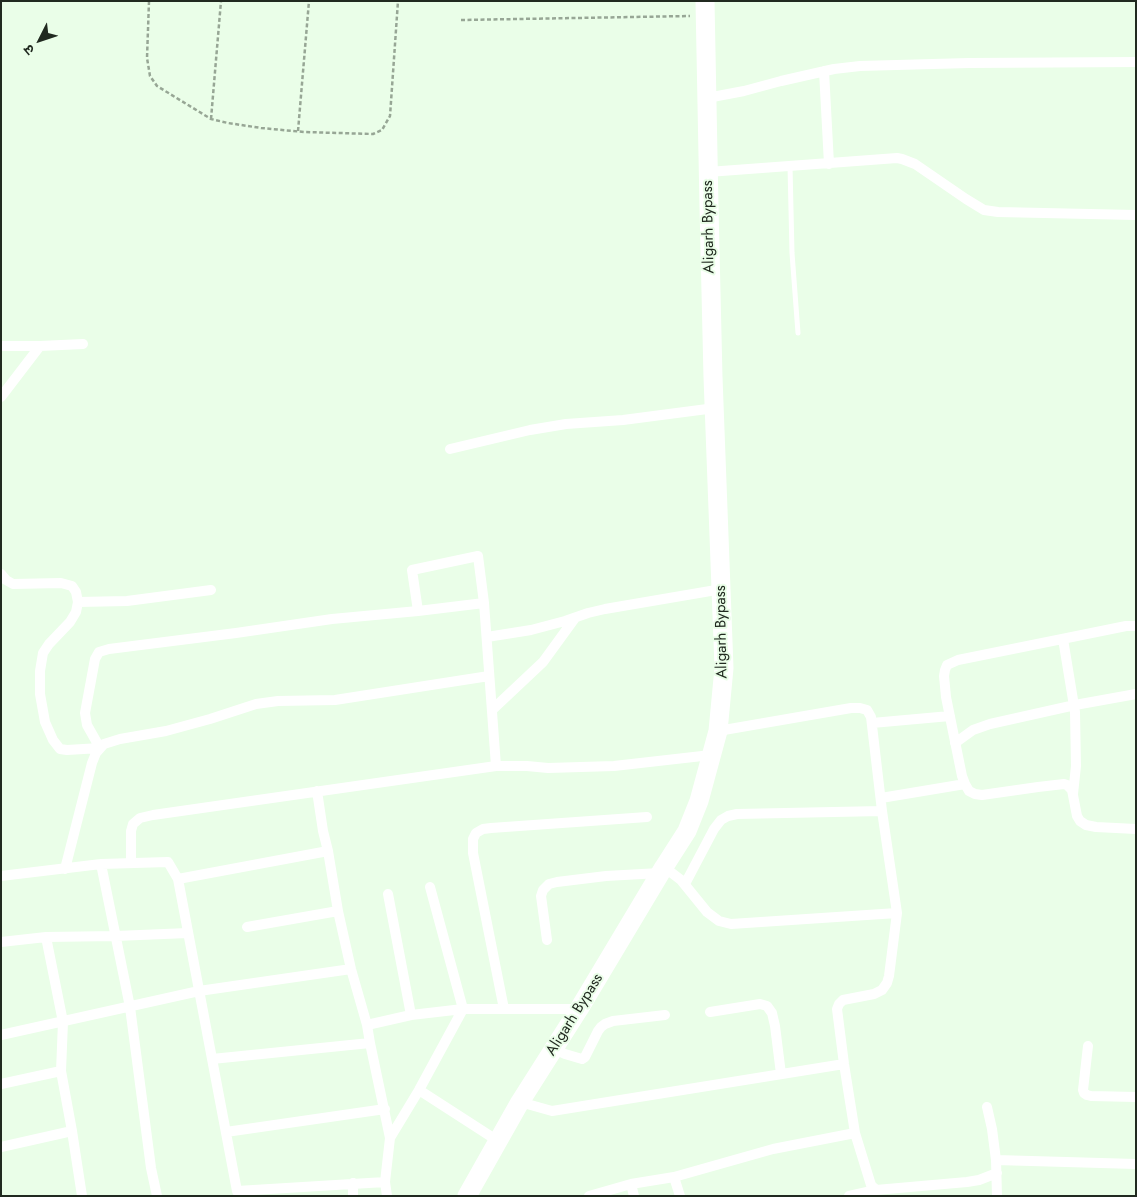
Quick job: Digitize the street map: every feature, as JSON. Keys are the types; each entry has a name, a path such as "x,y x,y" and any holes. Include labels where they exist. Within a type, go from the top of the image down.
{"highway":[{"name":"Aligarh Bypass","path":"467,1196 520,1102 559,1052 579,1009 665,871 687,831 699,801 718,730 724,668 715,408 719,172 707,98 705,9"}],"street":[{"path":"707,98 824,71 860,66 960,63 1136,62"},
{"path":"824,71 829,164"},
{"path":"719,172 897,158 915,164 978,207 991,212 1136,215"},
{"path":"1,346 83,344"},
{"path":"1,396 40,346"},
{"path":"450,449 530,430 566,424 604,422 715,408"},
{"path":"418,610 412,570 478,556 487,637 496,766"},
{"path":"3,579 13,584 61,583 72,586 76,592 78,602 76,612 70,622 49,644 44,653 40,671 40,694 45,722 52,740 60,749 100,748"},
{"path":"487,637 530,630 588,613 722,589"},
{"path":"78,602 127,601 211,590"},
{"path":"100,748 87,725 85,713 95,659 99,652 109,649 332,619 484,603"},
{"path":"492,710 543,662 575,618"},
{"path":"1136,626 1126,626 958,660 947,665 944,676 964,784 969,790 975,794 982,795 1064,784 1070,787 1077,816 1086,825 1136,829"},
{"path":"1063,639 1075,705 1076,757 1072,795"},
{"path":"65,868 92,763 96,753 104,744 120,739 166,731 256,704 278,701 335,700 489,676"},
{"path":"956,743 972,730 990,724 1075,705 1136,694"},
{"path":"718,730 851,708 867,710 871,717 897,913 887,983 882,990 874,994 843,1000 837,1009 855,1132 871,1185 876,1190"},
{"path":"872,722 950,716"},
{"path":"131,863 131,831 133,824 140,818 154,815 496,766 548,768 614,766 711,755"},
{"path":"881,798 964,784"},
{"path":"317,791 338,911 367,1025 390,1138 385,1182 387,1196"},
{"path":"683,882 714,829 721,820 728,816 737,814 882,811"},
{"path":"504,1009 473,853 476,834 483,829 499,827 647,818"},
{"path":"178,878 328,850"},
{"path":"1,876 101,864 168,862 178,878 237,1191 281,1192 353,1183 385,1182"},
{"path":"101,864 130,1007 151,1168 157,1196"},
{"path":"547,940 542,896 543,890 549,884 606,876 665,871 683,882 707,912 719,921 731,924 897,913"},
{"path":"390,1138 419,1090 463,1008 430,887"},
{"path":"388,894 410,1015"},
{"path":"247,927 338,911"},
{"path":"1,942 46,937 188,933"},
{"path":"46,937 63,1022 61,1071 82,1196"},
{"path":"1,1034 199,992 351,968"},
{"path":"710,1012 760,1004 767,1006 772,1013 775,1026 781,1074"},
{"path":"367,1025 410,1015 463,1008 579,1009"},
{"path":"559,1052 582,1059 585,1057 598,1031 605,1024 664,1016"},
{"path":"212,1059 370,1042"},
{"path":"1088,1046 1084,1093 1087,1096 1136,1097"},
{"path":"520,1102 552,1112 844,1064"},
{"path":"1,1084 61,1071"},
{"path":"419,1090 498,1141"},
{"path":"986,1107 992,1129 996,1160 997,1196"},
{"path":"226,1132 384,1109"},
{"path":"1,1147 72,1131"},
{"path":"589,1196 631,1184 674,1178 773,1149 855,1132"},
{"path":"996,1160 1136,1164"},
{"path":"849,1196 876,1190 887,1192 967,1182 979,1180 997,1173"},
{"path":"674,1178 680,1196"},
{"path":"353,1183 353,1196"},
{"path":"631,1184 634,1196"}],"lane":[{"path":"790,166 792,253 798,333"}],"path":[{"path":"149,1 147,58 150,76 157,86 211,118 236,124 298,131 373,134 382,130 390,116 398,1"},
{"path":"211,118 221,1"},
{"path":"298,131 309,1"},
{"path":"461,20 642,16 705,9"}]}
